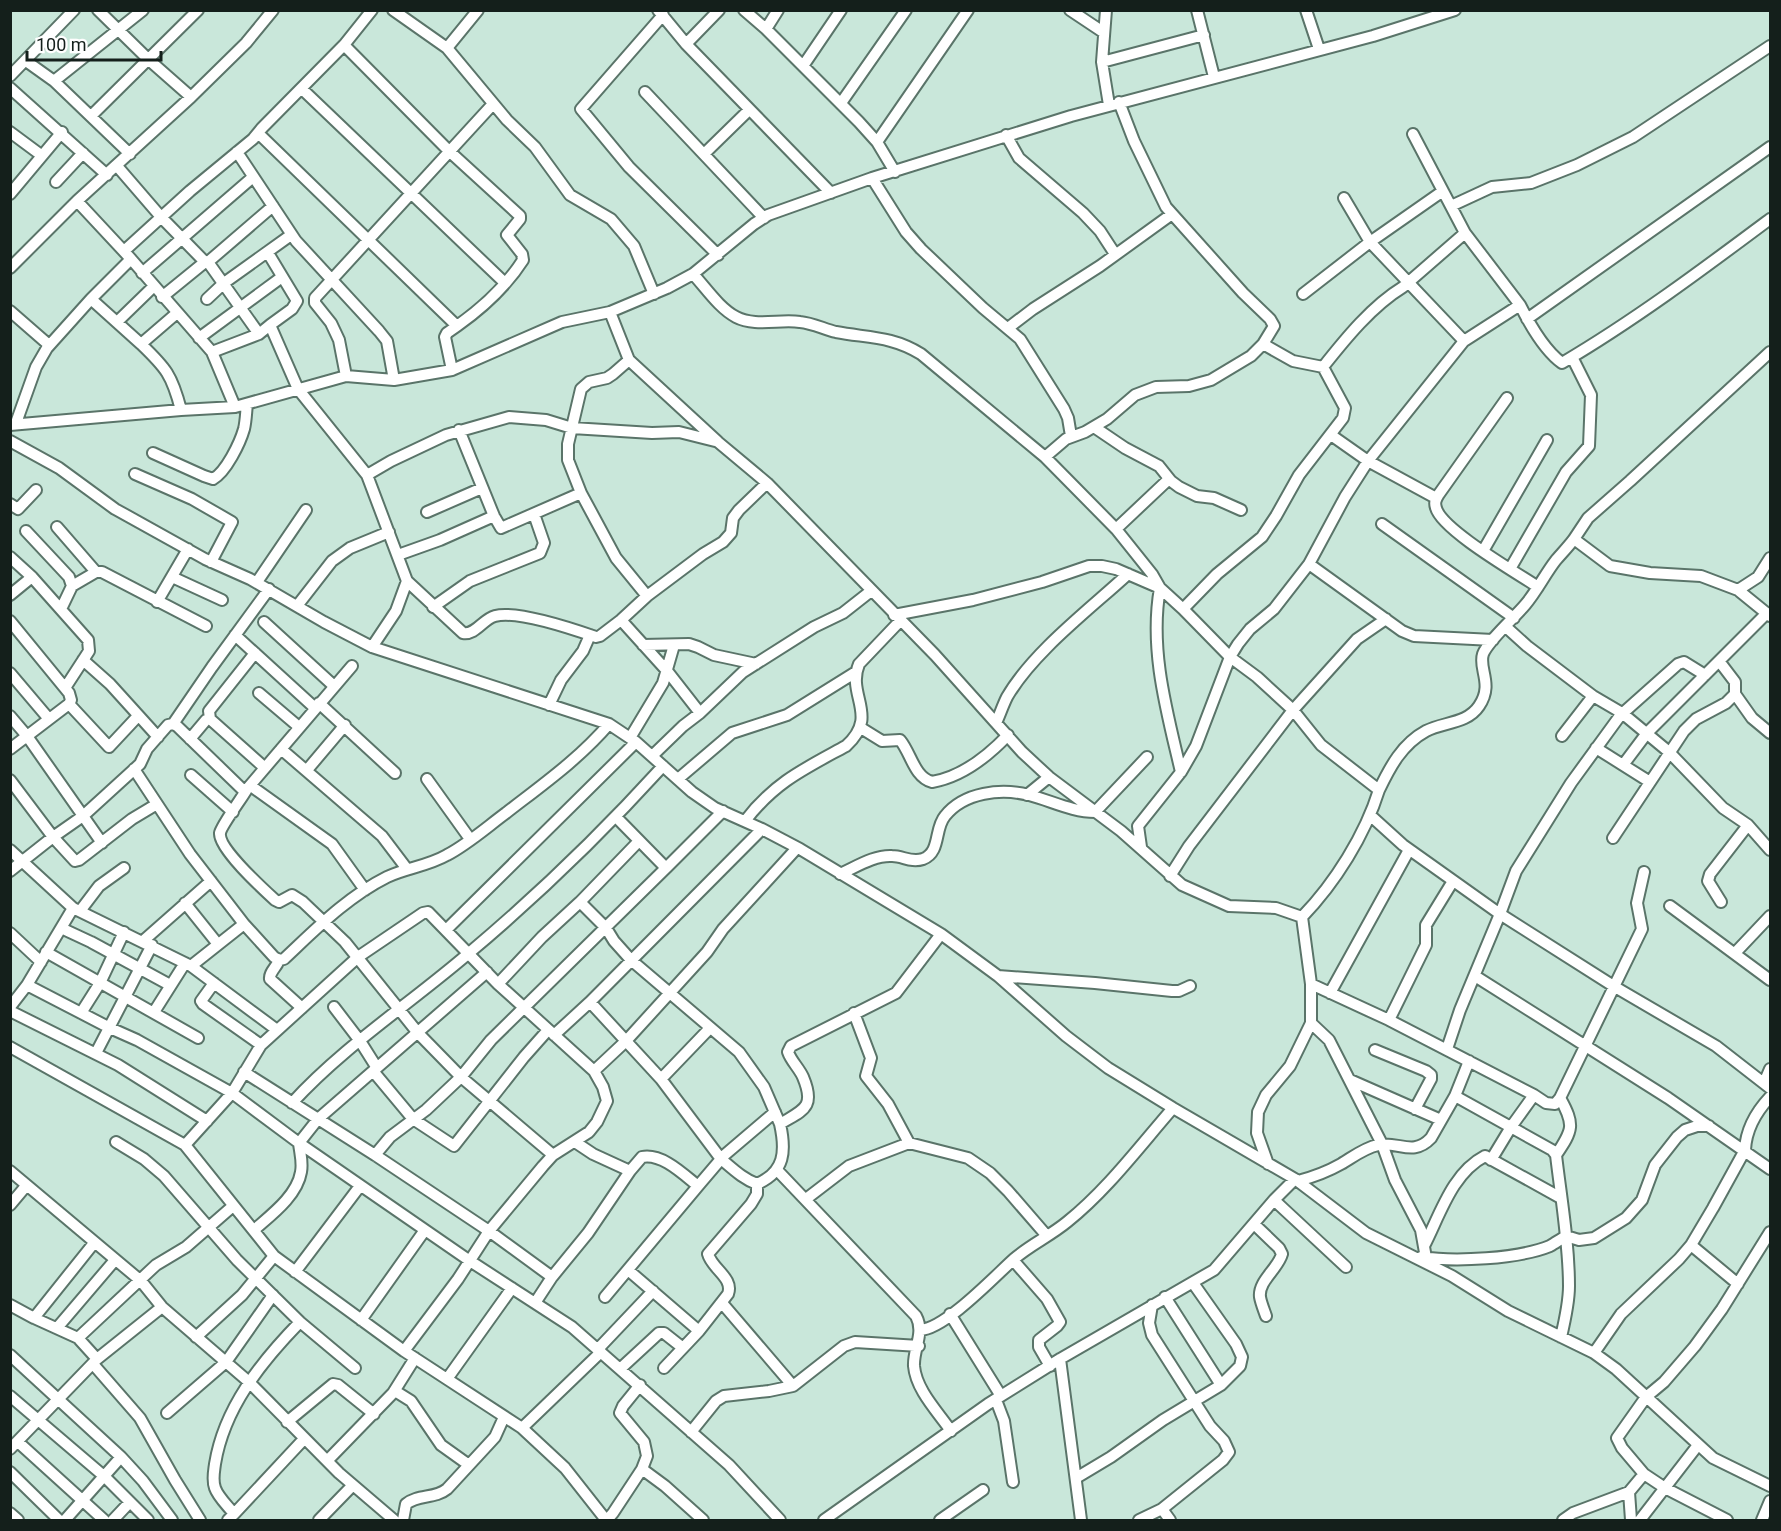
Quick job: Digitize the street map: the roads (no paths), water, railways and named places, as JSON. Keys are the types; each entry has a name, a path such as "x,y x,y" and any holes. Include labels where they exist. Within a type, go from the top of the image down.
{"street":[{"path":"10,76 74,10"},
{"path":"98,10 191,97"},
{"path":"54,81 142,10"},
{"path":"91,116 198,10"},
{"path":"10,268 77,201 191,97 246,43 273,10"},
{"path":"372,10 344,45 253,139 161,217 49,345 36,367 13,424 235,407 346,376 394,380 452,370 562,321 610,312 654,294 693,274 739,235 764,218 872,178 1006,135 1372,36 1455,10"},
{"path":"393,10 447,48 493,104 535,147 570,195 611,219 623,232 634,246 654,294"},
{"path":"686,44 718,10"},
{"path":"744,10 841,103 877,142 895,172"},
{"path":"766,29 778,10"},
{"path":"803,66 841,10"},
{"path":"841,103 906,10"},
{"path":"877,142 968,10"},
{"path":"1070,10 1103,32"},
{"path":"1045,457 1071,436 1107,419 1135,395 1156,387 1189,386 1211,380 1251,356 1263,344 1274,326 1172,214 1162,200 1114,104 1102,62 1106,10"},
{"path":"1197,10 1214,77"},
{"path":"1306,10 1319,49"},
{"path":"447,48 475,12"},
{"path":"718,255 629,167 581,110 661,13 686,44 831,193"},
{"path":"1102,62 1204,35"},
{"path":"344,45 449,151 520,216 507,235 518,247 523,258 505,283 445,337 452,370"},
{"path":"1451,206 1492,187 1531,183 1577,165 1633,137 1770,46"},
{"path":"26,61 54,81 130,154"},
{"path":"10,88 62,132 107,175"},
{"path":"302,89 505,283"},
{"path":"645,92 764,218"},
{"path":"346,376 339,340 331,323 314,301 493,104"},
{"path":"705,153 749,110"},
{"path":"10,132 41,155"},
{"path":"10,194 62,132"},
{"path":"258,133 457,326"},
{"path":"1413,134 1464,232 1520,305 1527,319 1555,357 1562,363 1688,280 1770,219"},
{"path":"1006,135 1019,158 1083,213 1100,231 1115,254"},
{"path":"1527,319 1770,147"},
{"path":"237,152 291,235 387,342 394,380"},
{"path":"56,182 83,153"},
{"path":"117,166 161,217 207,262 259,334"},
{"path":"142,273 253,177"},
{"path":"872,178 906,232 921,249 983,308 1020,339 1064,409 1071,436"},
{"path":"1303,294 1370,242 1443,191"},
{"path":"1344,198 1370,242 1464,341"},
{"path":"77,201 128,255 153,287 212,352 235,407"},
{"path":"162,297 273,206"},
{"path":"1008,328 1172,214"},
{"path":"1323,367 1344,340 1392,293 1409,281 1464,232"},
{"path":"207,299 224,283 291,235"},
{"path":"212,352 259,334 296,304 297,301 267,253"},
{"path":"693,274 716,300 736,317 767,322 801,322 851,335 888,339 909,346 921,354 1045,457 1116,529 1152,574 1160,588 1230,657 1257,677 1293,710 1321,745 1379,790"},
{"path":"199,338 282,277"},
{"path":"117,322 153,287"},
{"path":"91,299 141,344 169,375 175,385 181,410"},
{"path":"1121,831 1138,826 1181,772 1206,723 1230,657 1244,637 1274,609 1309,564 1345,497 1368,461 1464,341 1520,305"},
{"path":"10,311 49,345"},
{"path":"610,312 629,360 766,483 935,655 1022,752 1049,777 1141,847 1182,885 1229,906 1276,908 1302,917"},
{"path":"141,344 177,313"},
{"path":"270,325 298,389 367,475 406,581 458,629 468,634 493,616 510,615 600,636 647,596 703,554 723,542 731,533 734,518 739,510 766,483"},
{"path":"1263,344 1293,361 1323,367"},
{"path":"1268,1164 1257,1133 1258,1112 1266,1095 1290,1066 1311,1023 1311,984 1302,917 1332,880 1371,816 1379,790 1392,762 1406,746 1425,731 1460,720 1478,707 1486,687 1483,654 1538,587 1588,518 1770,352"},
{"path":"1510,569 1566,472 1589,446 1592,395 1572,357"},
{"path":"629,360 620,370 607,378 593,380 583,386 578,395 568,444 568,460 581,493 616,558 647,596"},
{"path":"1183,609 1217,574 1262,537 1299,475 1343,418 1345,408 1323,367"},
{"path":"1508,398 1436,498 1437,510 1446,523 1538,587"},
{"path":"153,453 204,476 213,478 220,475 239,443 245,427 247,404"},
{"path":"367,475 459,430 515,417 546,420 572,428 652,433 679,432 718,442"},
{"path":"1094,427 1125,448 1159,466 1169,479 1188,492 1197,496 1214,498 1241,510"},
{"path":"459,430 498,526 502,528 581,493"},
{"path":"1331,435 1368,461 1436,498"},
{"path":"1483,550 1547,440"},
{"path":"10,441 59,468 115,509 211,562 257,582 372,647 609,724 633,740 692,792 723,811 762,828 941,934 998,976 1108,1068 1296,1180 1366,1233 1452,1276 1508,1311 1594,1353 1617,1369 1713,1458 1770,1486"},
{"path":"135,474 192,499 232,522 211,562"},
{"path":"1116,529 1169,479"},
{"path":"427,512 482,488"},
{"path":"10,504 18,509 22,508 36,490"},
{"path":"257,582 306,510"},
{"path":"433,607 470,581 540,553 544,543 534,514"},
{"path":"398,555 440,540 494,516"},
{"path":"1382,524 1514,618"},
{"path":"57,527 96,572 114,578 206,626"},
{"path":"26,531 62,568 72,586"},
{"path":"297,606 332,561 350,548 389,532"},
{"path":"1574,539 1610,566 1650,573 1701,576 1738,591 1769,615 1647,733 1623,765"},
{"path":"157,602 188,549"},
{"path":"10,556 32,577 88,640 89,651 65,688"},
{"path":"1738,591 1758,577 1770,558"},
{"path":"1309,564 1386,619 1414,636 1493,640"},
{"path":"745,821 768,793 854,739 863,720 856,672 859,664 897,618 1042,582 1089,566 1109,567 1160,588"},
{"path":"61,609 72,586 96,572"},
{"path":"996,723 1006,698 1021,676 1058,638 1128,574"},
{"path":"10,595 32,577"},
{"path":"172,577 222,600"},
{"path":"372,647 396,611 406,581"},
{"path":"1160,588 1157,607 1157,643 1163,693 1181,772"},
{"path":"10,871 83,816 140,764 147,749 168,725 173,724 269,589"},
{"path":"652,756 733,680 814,627 843,613 871,591"},
{"path":"1170,876 1189,846 1293,710 1357,639 1386,619"},
{"path":"621,620 668,672 700,713"},
{"path":"10,621 69,693 70,700 69,704 10,748"},
{"path":"264,622 334,686"},
{"path":"1506,627 1527,646 1593,696 1623,713 1670,752 1723,808 1748,825 1770,850"},
{"path":"235,634 317,706 345,725 395,773"},
{"path":"549,705 561,680 584,651 590,635"},
{"path":"643,645 689,644 714,655 756,664"},
{"path":"446,930 633,740 668,672 674,645"},
{"path":"255,653 209,711 210,719 265,768"},
{"path":"83,660 110,684 158,737"},
{"path":"1719,661 1735,682 1735,694 1752,718 1770,733"},
{"path":"1447,1049 1460,1010 1516,871 1571,783 1623,713 1678,664 1684,662 1705,675"},
{"path":"352,666 249,788 220,830 219,836 234,858 274,900 279,902 292,895 297,897 358,957 418,1033 461,1077 554,1155"},
{"path":"678,779 732,733 787,715 856,672"},
{"path":"10,673 49,720"},
{"path":"259,693 299,726"},
{"path":"1613,838 1670,752 1696,718 1725,703 1735,694"},
{"path":"1562,736 1593,696"},
{"path":"69,704 109,747 138,716"},
{"path":"10,716 27,736 102,843"},
{"path":"190,739 206,720 210,719"},
{"path":"173,724 242,789 249,788 332,844 365,890"},
{"path":"279,960 284,959 323,922 365,890 407,869 426,865 444,857 470,839 571,763 609,724"},
{"path":"307,770 345,725"},
{"path":"861,728 882,741 900,740 918,772 927,781 932,782 966,769 998,746 1008,735"},
{"path":"1596,748 1650,782"},
{"path":"281,749 382,836 407,869"},
{"path":"1095,812 1147,757"},
{"path":"292,1103 360,1041 469,953 616,817 663,766"},
{"path":"134,769 190,854 244,924 279,960"},
{"path":"191,775 233,812"},
{"path":"1027,795 1049,777"},
{"path":"427,779 470,839"},
{"path":"10,780 53,837 75,861 132,819 157,804"},
{"path":"840,874 878,857 891,856 912,861 924,859 934,849 938,829 944,817 961,801 973,796 994,793 1027,795 1070,809 1095,812"},
{"path":"375,1155 390,1137 426,1110 461,1077 492,1040 723,811"},
{"path":"1371,816 1409,850 1500,914 1615,987 1716,1046 1767,1085 1770,1069"},
{"path":"616,817 666,868"},
{"path":"1721,902 1708,881 1710,874 1748,825"},
{"path":"1138,826 1141,847"},
{"path":"334,1007 360,1041 375,1070 413,1119 454,1146 524,1057 590,1002 762,828"},
{"path":"498,984 639,841"},
{"path":"594,1071 626,1041 707,952 716,936 797,848"},
{"path":"10,850 76,910 188,964 277,1030"},
{"path":"1330,993 1409,850"},
{"path":"124,868 99,886 61,928 10,1009 96,1053 207,1121"},
{"path":"1311,984 1447,1049 1546,1103 1555,1104 1560,1098 1642,929 1637,903 1644,872"},
{"path":"96,1053 140,968 147,943 185,903 211,881"},
{"path":"1389,1020 1426,945 1426,926 1453,881"},
{"path":"580,902 606,928 631,960 739,1052 754,1071 775,1112 783,1140 781,1164 767,1180 757,1184"},
{"path":"185,903 217,943"},
{"path":"1670,906 1770,980"},
{"path":"185,1145 232,1093 261,1045 358,957 423,913 430,914 498,984 594,1071 603,1087 607,1101 597,1122 589,1132 554,1155 489,1231 470,1261 404,1351"},
{"path":"1735,953 1770,916"},
{"path":"154,1012 170,985 188,964 244,924"},
{"path":"61,928 170,985"},
{"path":"81,1013 99,983 124,932"},
{"path":"10,933 44,957 126,997 198,1038"},
{"path":"780,1124 804,1110 808,1102 803,1077 788,1052 791,1046 896,993 941,934"},
{"path":"279,960 277,967 270,974 270,979 302,1008"},
{"path":"254,1230 272,1215 297,1184 302,1163 299,1143 318,1119 487,972"},
{"path":"998,976 1172,991 1179,991 1190,986"},
{"path":"1475,976 1586,1044 1770,1169"},
{"path":"214,983 201,1001 203,1004 261,1045"},
{"path":"27,985 137,1040 232,1093 360,1186 470,1261 572,1326 729,1465 780,1521"},
{"path":"590,1002 661,1079 721,1158 737,1173 757,1184"},
{"path":"854,1014 871,1058 866,1076 888,1104 909,1143"},
{"path":"1311,1023 1329,1040 1382,1144 1395,1180 1421,1230 1425,1253"},
{"path":"661,1079 710,1028"},
{"path":"10,1047 185,1145 274,1256 404,1351 522,1428 565,1468 606,1521 642,1469 647,1456 644,1442 620,1413 640,1385"},
{"path":"1375,1050 1431,1075 1415,1109"},
{"path":"824,1521 999,1398 1060,1359 1214,1270 1274,1200 1296,1180 1328,1171 1366,1149 1382,1144 1407,1148 1421,1147 1431,1138 1455,1096 1469,1061"},
{"path":"244,1072 375,1155 552,1276"},
{"path":"1350,1080 1441,1120"},
{"path":"1491,1160 1534,1095"},
{"path":"1455,1096 1552,1150 1556,1155 1566,1236 1569,1286 1561,1337"},
{"path":"1594,1353 1621,1314 1691,1245 1745,1150 1754,1118 1770,1096"},
{"path":"1556,1155 1569,1137 1570,1129 1570,1117 1560,1098"},
{"path":"920,1330 936,1325 994,1279 1013,1260 1067,1222 1095,1196 1173,1108"},
{"path":"605,1296 721,1158 775,1112"},
{"path":"1412,1256 1425,1253 1464,1260 1508,1256 1551,1245 1566,1236 1579,1240 1594,1238 1626,1218 1642,1200 1655,1165 1677,1137 1685,1130 1697,1126 1709,1126"},
{"path":"116,1142 144,1159 165,1176 237,1260 300,1322 355,1368"},
{"path":"575,1142 593,1154 630,1171"},
{"path":"806,1200 849,1166 909,1143 968,1158 990,1173 1047,1236"},
{"path":"535,1303 552,1276 588,1233 642,1157 655,1156 698,1186"},
{"path":"1425,1253 1456,1182 1477,1160 1485,1156 1561,1198"},
{"path":"777,1170 912,1310 920,1322 919,1346 914,1363 918,1383 951,1431"},
{"path":"10,1171 141,1281 162,1307 249,1382 304,1439 394,1521"},
{"path":"664,1368 699,1331 722,1303 730,1288 714,1267 708,1254 751,1204 757,1194 757,1184"},
{"path":"10,1205 26,1186"},
{"path":"295,1272 360,1186"},
{"path":"1274,1200 1346,1267"},
{"path":"78,1338 162,1261 177,1253 233,1206"},
{"path":"1254,1224 1280,1248 1282,1254 1261,1288 1260,1296 1266,1316"},
{"path":"361,1320 425,1230"},
{"path":"1727,1521 1665,1488 1644,1474 1622,1448 1617,1438 1646,1397 1664,1382 1695,1346 1738,1284 1770,1232"},
{"path":"34,1318 94,1243"},
{"path":"1691,1245 1738,1284"},
{"path":"196,1337 216,1316 238,1299 274,1256"},
{"path":"57,1328 115,1260"},
{"path":"1013,1260 1047,1299 1060,1322 1039,1340 1039,1347 1050,1366"},
{"path":"628,1270 699,1331"},
{"path":"1076,1478 1194,1400 1221,1385 1240,1366 1242,1357 1236,1344 1193,1283"},
{"path":"447,1379 512,1288"},
{"path":"522,1428 600,1351 653,1291"},
{"path":"167,1413 226,1362 273,1295"},
{"path":"1165,1297 1221,1385"},
{"path":"722,1303 792,1386"},
{"path":"1138,1521 1162,1509 1223,1460 1229,1452 1224,1441 1210,1426 1152,1335 1149,1323 1152,1305"},
{"path":"11,1306 78,1338 140,1418 200,1521"},
{"path":"104,1521 14,1446 95,1362 162,1307"},
{"path":"950,1314 999,1398 1013,1482"},
{"path":"300,1322 281,1341 249,1382 224,1428 214,1472 215,1489 231,1517 304,1439"},
{"path":"620,1369 659,1333 664,1333 683,1348"},
{"path":"691,1432 716,1401 724,1396 792,1386 844,1346 855,1342 919,1346"},
{"path":"10,1355 121,1457 143,1481 172,1521"},
{"path":"327,1461 396,1391 415,1358"},
{"path":"1060,1359 1081,1521"},
{"path":"287,1422 333,1384 338,1385 374,1414"},
{"path":"396,1391 416,1406 441,1445 470,1465"},
{"path":"10,1395 105,1477 148,1521"},
{"path":"403,1521 406,1504 409,1501 443,1493 495,1437 504,1417"},
{"path":"1640,1521 1698,1445"},
{"path":"65,1521 121,1457"},
{"path":"642,1469 665,1486 702,1521"},
{"path":"10,1472 59,1521"},
{"path":"1563,1521 1573,1513 1629,1492 1644,1474"},
{"path":"319,1521 353,1485"},
{"path":"940,1521 983,1490"},
{"path":"1629,1492 1631,1521"},
{"path":"1762,1521 1770,1501"},
{"path":"113,1521 130,1502"},
{"path":"1162,1509 1170,1521"},
{"path":"10,1513 18,1521"}]}
